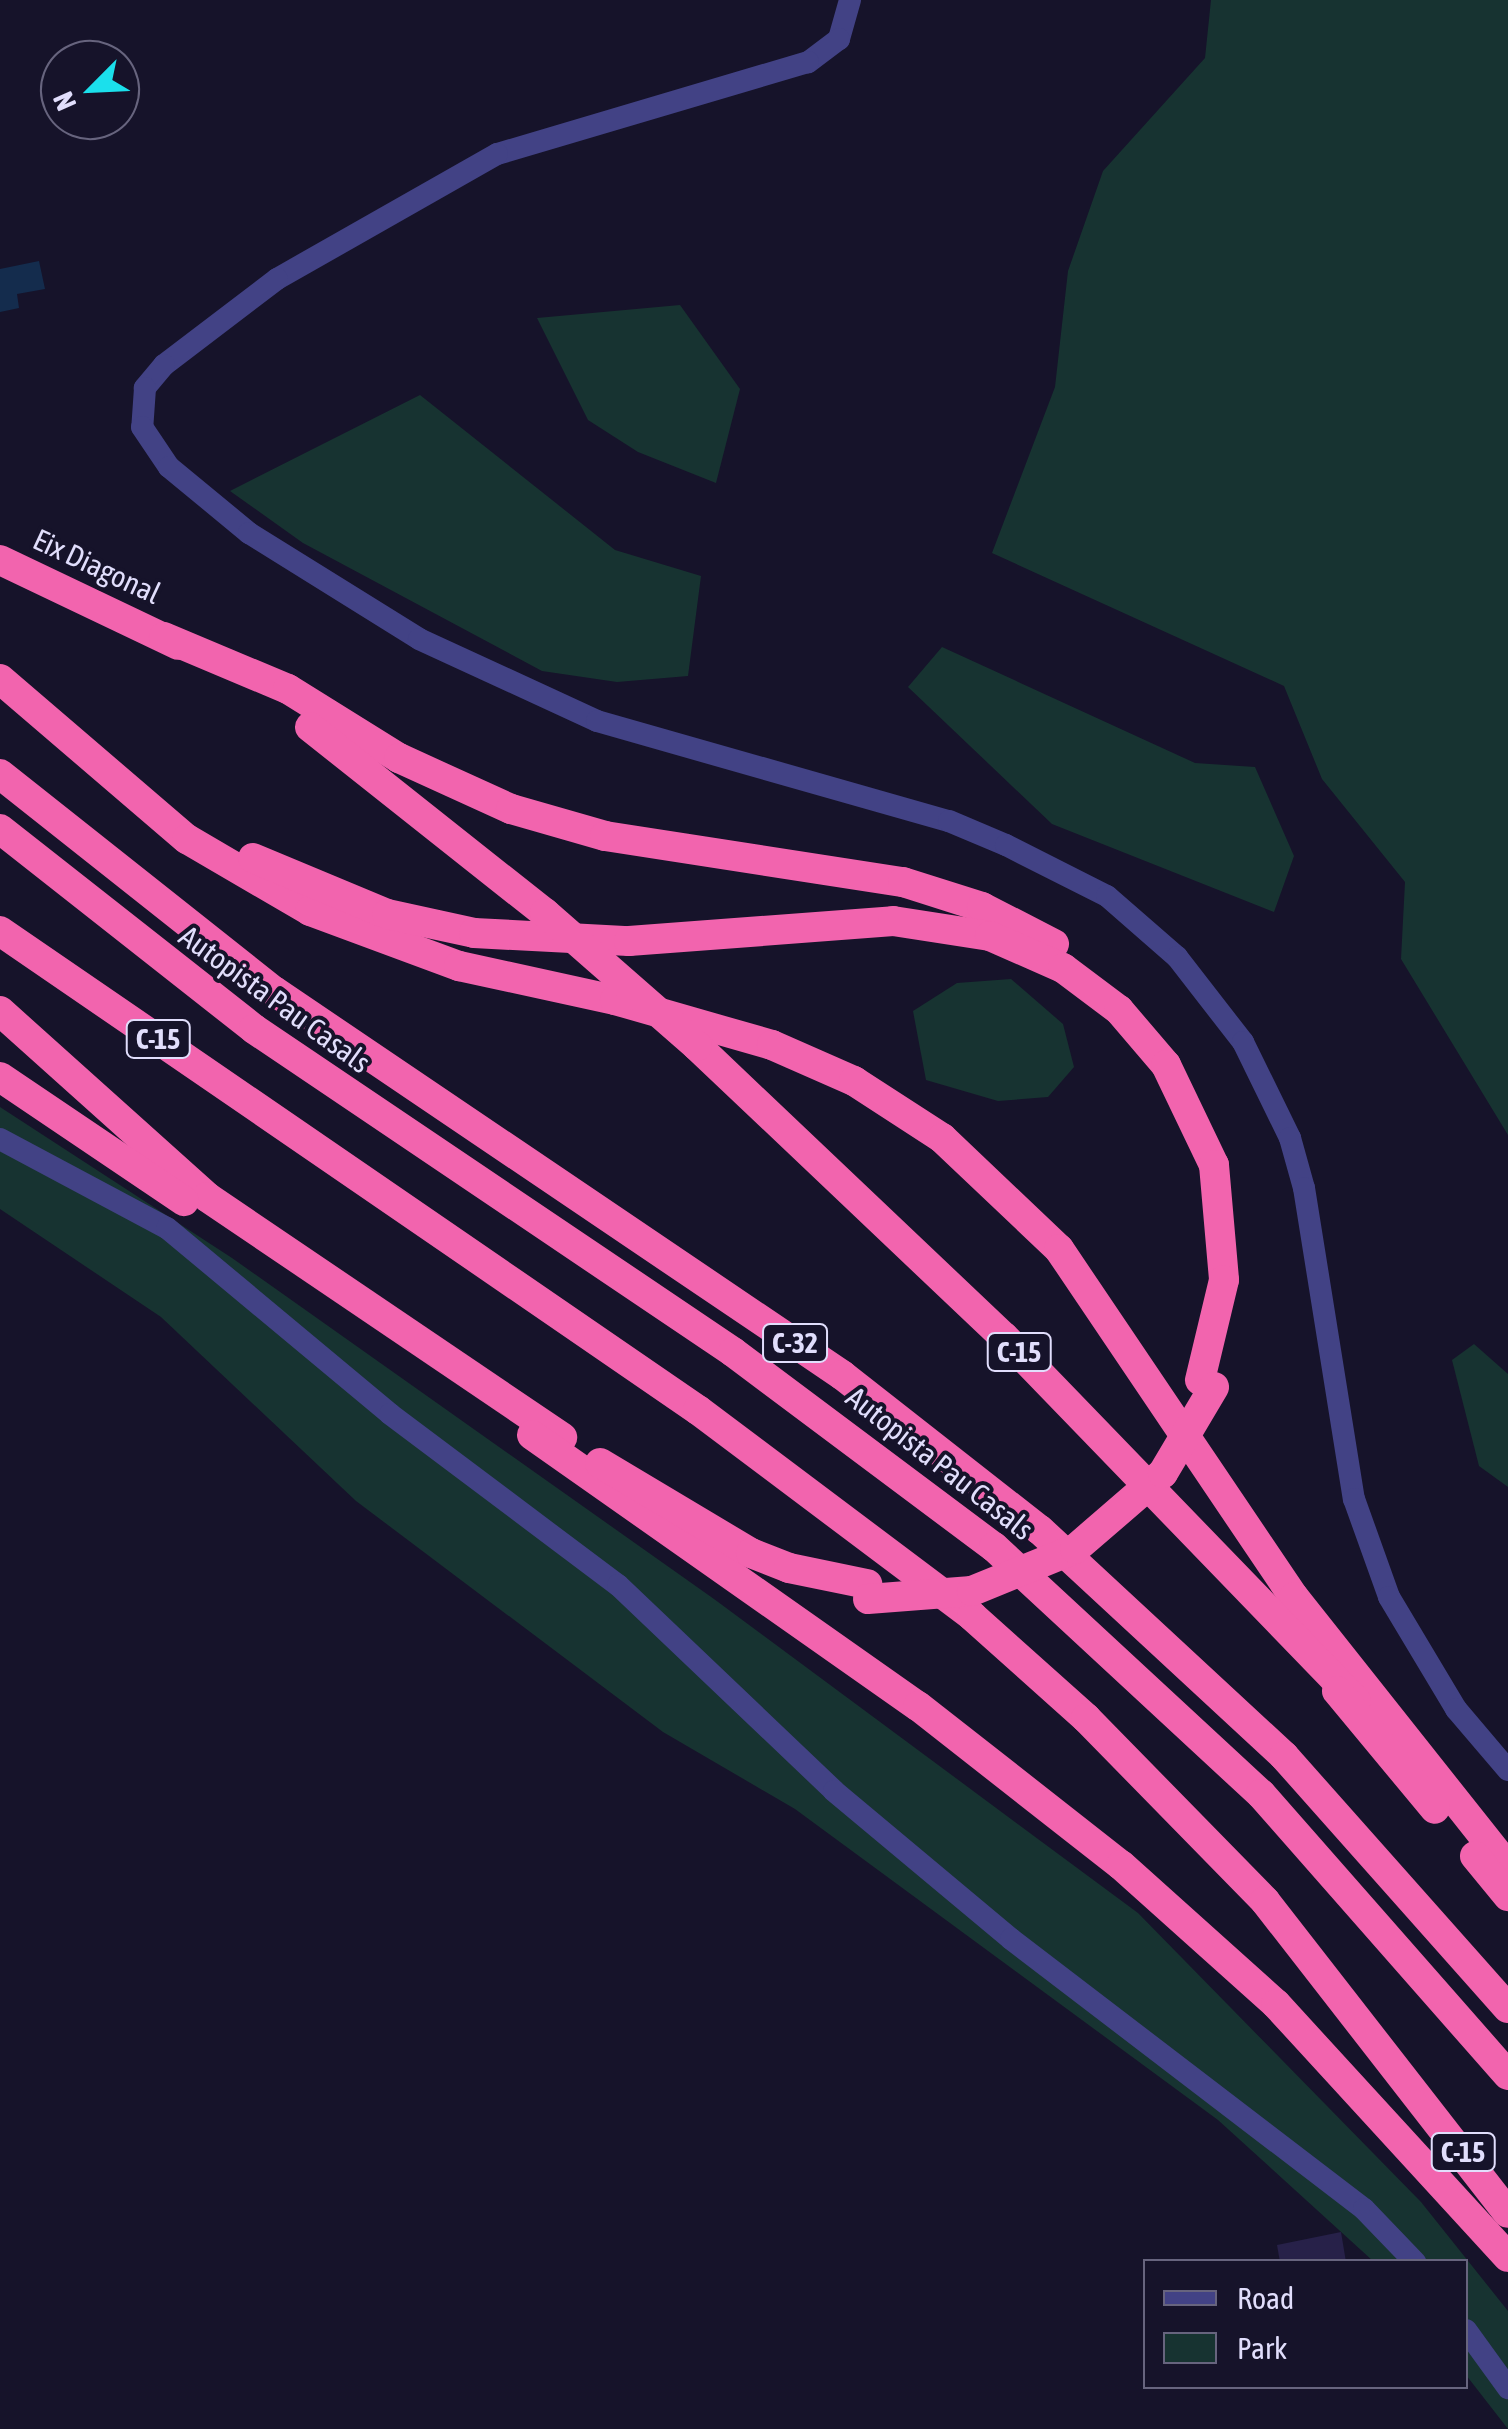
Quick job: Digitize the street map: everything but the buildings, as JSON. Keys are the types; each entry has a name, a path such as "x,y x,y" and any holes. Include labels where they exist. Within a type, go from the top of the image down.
{"highway":[{"name":"Eix Diagonal","path":"5,562 164,636"},
{"name":"C-15","path":"164,636 339,747 545,913 696,1046 1004,1337 1409,1763 1439,1784 1508,1867"},
{"path":"164,636 288,689 398,758 511,810 605,836 852,872 944,893 1011,920 1101,975 1179,1056 1228,1162 1238,1216 1239,1282 1207,1383 1152,1462 1066,1536 967,1576 867,1591 784,1583 745,1567 532,1435"},
{"path":"0,668 192,822 275,870 387,914 513,938 628,941 909,922 990,936 1062,968 1119,1010 1155,1050 1186,1097 1214,1164 1224,1280 1207,1383"},
{"path":"0,680 186,839 310,911 459,966 615,1000 772,1045 854,1081 942,1138 1023,1209 1070,1264 1261,1550 1439,1784"},
{"name":"Autopista Pau Casals","path":"0,774 274,991 842,1375 1040,1530 1284,1756 1508,2008"},
{"name":"Autopista Pau Casals","path":"0,830 254,1029 748,1363 994,1547 1261,1794 1508,2075"},
{"name":"C-15","path":"0,930 698,1410 931,1582 1086,1718 1208,1839 1417,2091 1508,2213"},
{"path":"0,1011 207,1198 584,1452 751,1553 867,1591"},
{"path":"0,1077 532,1435 918,1706 1122,1866 1276,2004 1508,2257"},
{"path":"1325,1674 1508,1896"},
{"path":"1417,2091 1508,2196"}],"street":[{"path":"850,0 839,39 808,62 497,154 277,279 164,365 145,388 142,427 169,467 248,533 419,639 596,721 949,821 1006,844 1107,896 1177,957 1243,1042 1290,1138 1304,1188 1354,1498 1389,1598 1456,1709 1508,1770"},
{"path":"0,1139 166,1228 390,1414 618,1585 834,1791 1010,1939 1364,2208 1412,2259"},
{"path":"1468,2332 1505,2376"}],"green space":[{"path":"1211,0 1508,0 1508,1135 1401,959 1405,882 1322,779 1284,686 992,553 1055,387 1068,271 1103,171 1205,58"},
{"path":"680,305 740,389 716,483 638,452 588,420 537,318"},
{"path":"420,395 615,550 701,576 688,676 617,682 542,671 303,543 230,491"},
{"path":"942,647 1195,763 1255,767 1294,856 1274,912 1052,824 908,687"},
{"path":"1011,979 1063,1024 1074,1067 1048,1097 998,1101 926,1080 913,1011 957,983"},
{"path":"0,1107 232,1258 714,1599 1138,1913 1421,2202 1466,2259 1371,2259 1218,2120 795,1809 663,1732 356,1501 161,1317 0,1209"},
{"path":"1474,1344 1508,1374 1508,1487 1479,1466 1452,1360"},
{"path":"1468,2261 1508,2311 1508,2429 1468,2378"}],"water":[{"path":"39,261 45,289 17,294 19,308 0,312 0,269"}]}
